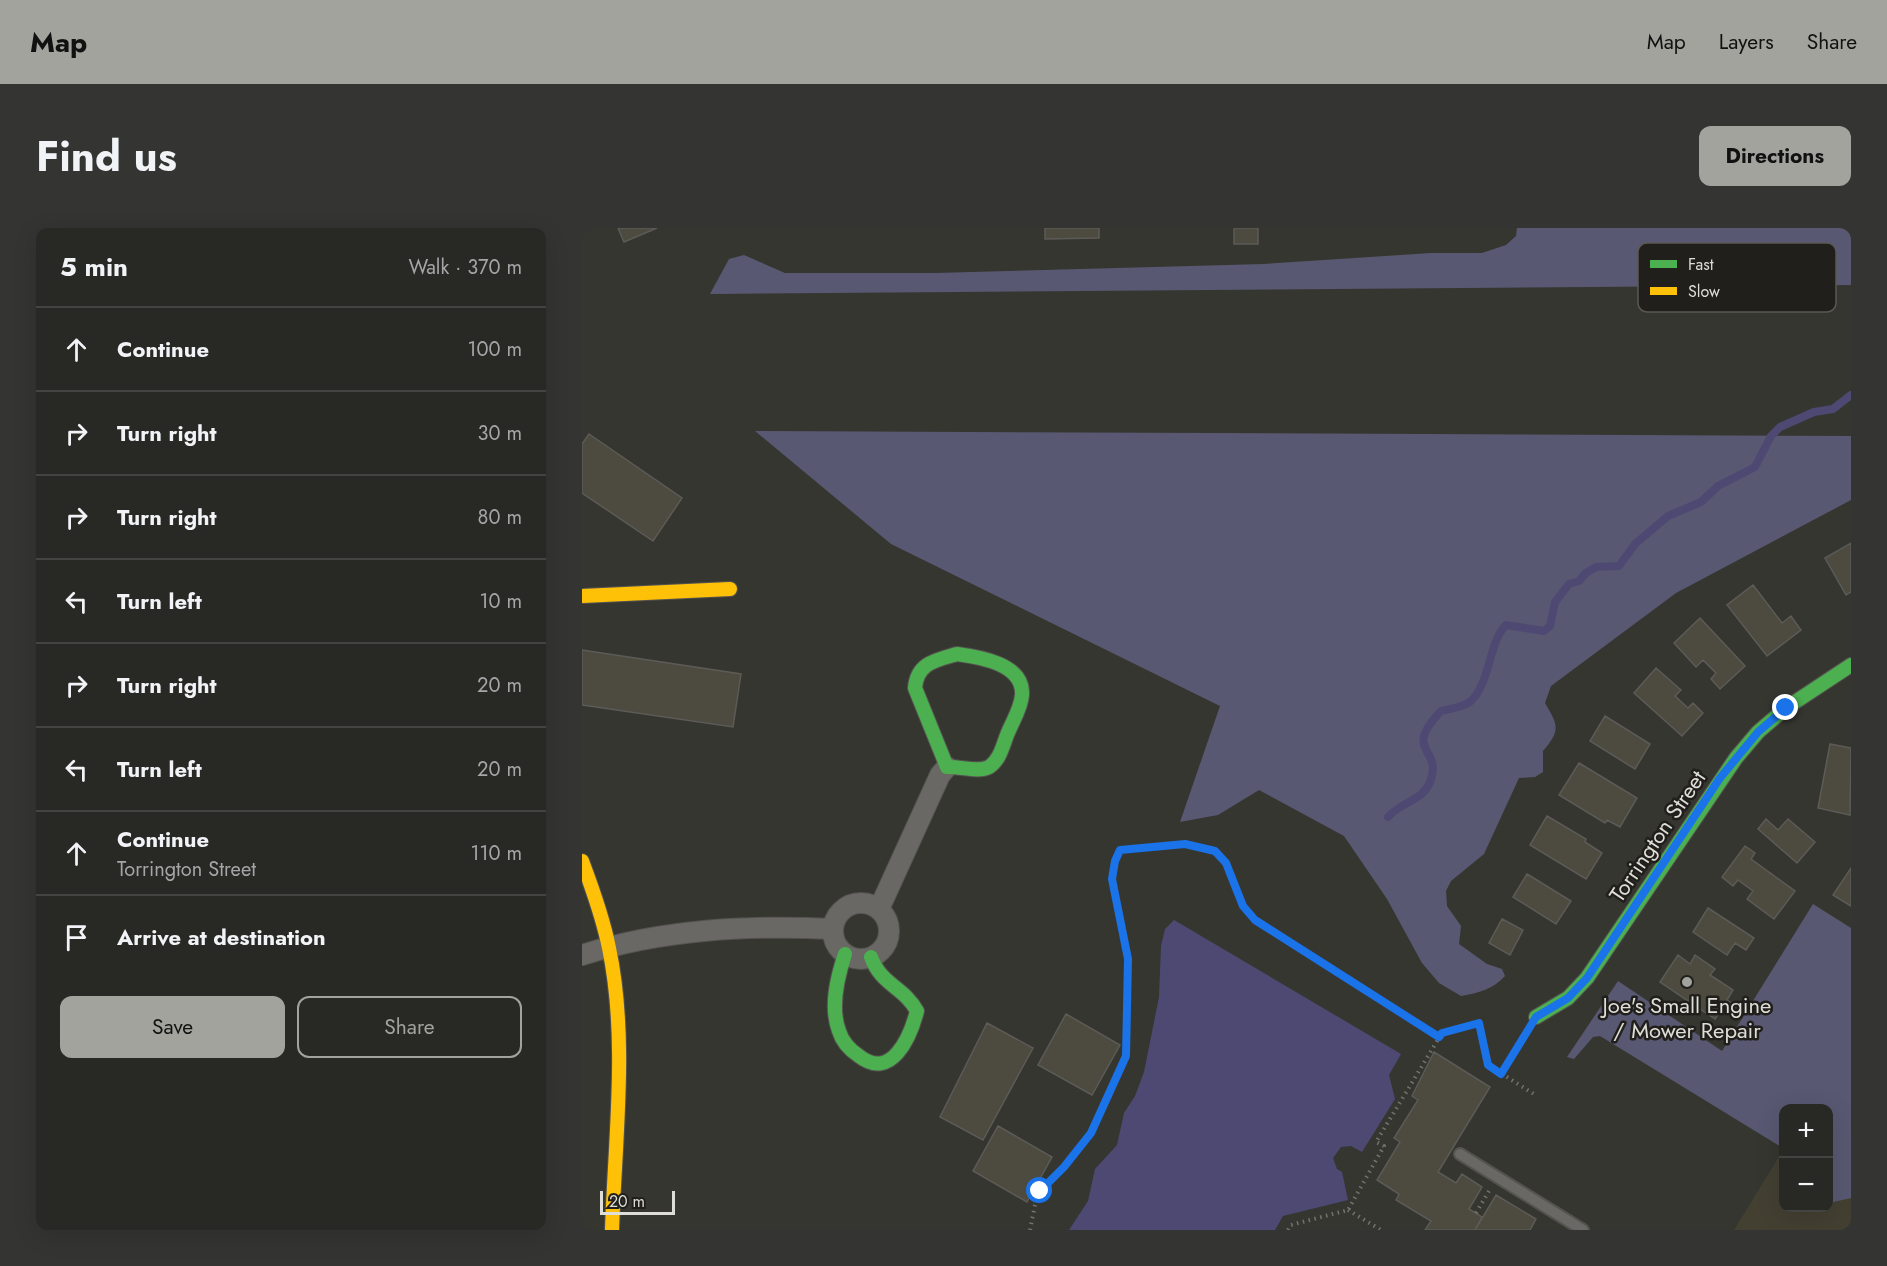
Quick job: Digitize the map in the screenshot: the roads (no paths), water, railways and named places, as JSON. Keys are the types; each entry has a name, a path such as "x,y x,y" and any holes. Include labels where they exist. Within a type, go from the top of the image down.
{"street":[{"path":"582,596 730,589"},
{"path":"879,909 940,775 947,767 960,765 975,770 987,768 996,760 1022,696 1022,684 1014,673 972,656 957,654 925,664 919,669 915,679 915,688 947,767"},
{"name":"Torrington Street","path":"1536,1017 1568,998 1587,978 1720,778 1758,732 1817,685 1851,665"},
{"path":"582,861 601,914 616,1004 617,1056 612,1230"},
{"path":"854,903 872,904 879,909 889,926 889,935 880,952 862,959 845,954 836,943 833,929 839,912 854,903"},
{"path":"582,955 608,947 708,930 770,926 833,929"},
{"path":"845,954 837,989 836,1020 839,1033 846,1046 860,1058 877,1065 894,1060 917,1011 913,1001 883,982 874,970 872,957"}],"lane":[{"path":"1460,1154 1583,1230"}],"waterway":[{"path":"1388,817 1427,788 1433,771 1432,762 1424,743 1424,735 1441,711 1464,705 1478,693 1496,641 1506,625 1544,631 1550,626 1555,602 1569,584 1579,581 1596,567 1619,566 1635,544 1668,516 1701,502 1718,486 1755,467 1771,436 1780,427 1814,412 1833,409 1851,395"}],"place":[{"name":"Joe's Small Engine / Mower Repair","path":"1687,982"}]}
